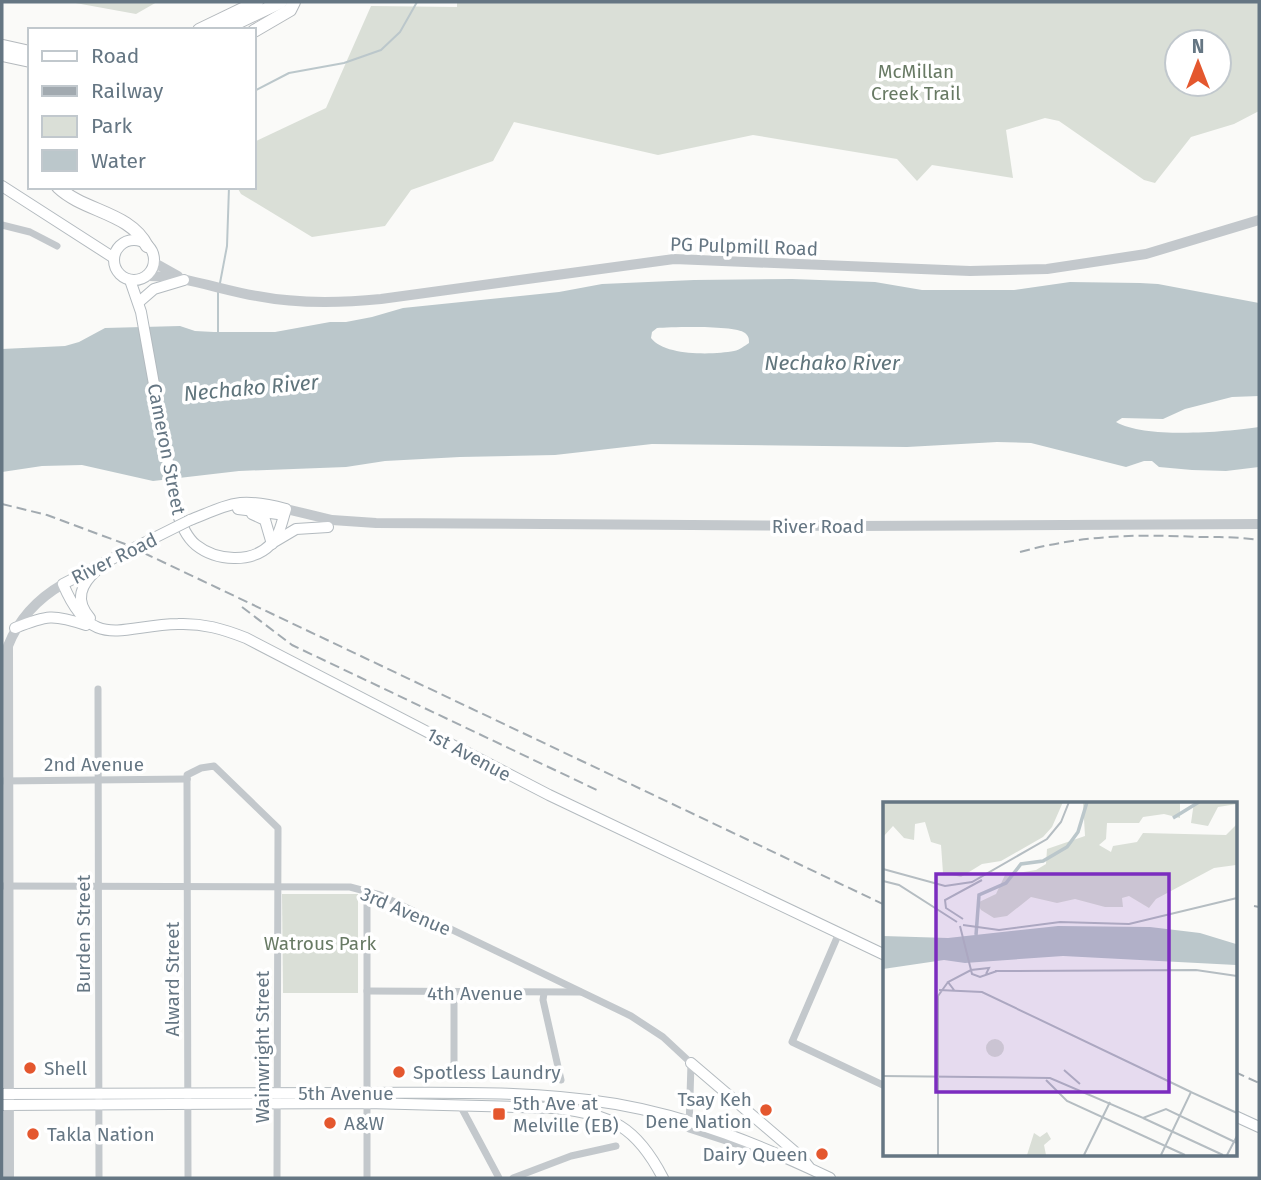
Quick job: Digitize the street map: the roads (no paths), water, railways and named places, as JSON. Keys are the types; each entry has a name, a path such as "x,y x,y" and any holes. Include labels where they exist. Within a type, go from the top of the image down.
{"highway":[{"path":"203,28 257,2"},
{"path":"226,28 281,2"},
{"path":"256,30 290,10 294,2"},
{"path":"2,46 28,52"},
{"path":"2,55 28,61"},
{"path":"60,189 67,196 111,218 130,224 142,235 147,246"}],"main road":[{"path":"2,186 114,258"},
{"path":"84,237 119,247"},
{"path":"136,240 147,246 151,250 153,262 145,276 130,280 117,271 114,258 119,247 136,240"},
{"name":"Cameron Street","path":"140,307 145,276"},
{"name":"Cameron Street","path":"130,280 140,307 177,512 185,532 194,544 208,553 237,558 250,556 296,528 328,527"},
{"path":"140,307 154,289 184,280"},
{"name":"River Road","path":"63,583 225,505 240,502 264,504 285,512"},
{"path":"226,511 261,516 265,520 272,544"},
{"name":"River Road","path":"203,515 226,511 285,512"},
{"path":"272,544 285,512"},
{"path":"99,628 86,614 80,602 81,589 89,577 106,562"},
{"path":"63,583 79,616 99,628"},
{"name":"1st Avenue","path":"15,628 53,616 106,631 174,624 222,628 549,795 883,954"},
{"path":"691,1063 801,1157 811,1169 830,1178"},
{"name":"5th Avenue","path":"6,1099 367,1098 454,1093 576,1098 688,1121 739,1138 811,1169"},
{"name":"5th Avenue","path":"367,1098 555,1108 604,1117 641,1143 663,1178"},
{"path":"1236,1116 1259,1127"}],"street":[{"name":"PG Pulpmill Road","path":"184,280 295,301 350,302 674,259 970,271 1047,269 1146,254 1259,220"},
{"path":"2,225 30,232 57,246"},
{"path":"153,262 184,280"},
{"path":"145,276 184,280"},
{"name":"River Road","path":"285,512 328,527 360,527 376,523"},
{"name":"River Road","path":"285,512 332,520 376,523 842,526 1259,524"},
{"path":"9,1178 5,887 8,646 15,628 29,609 63,583"},
{"name":"Burden Street","path":"98,689 99,1178"},
{"name":"Wainwright Street","path":"187,779 187,775 201,768 214,766 278,828 277,1178"},
{"name":"2nd Avenue","path":"5,781 187,779"},
{"name":"Alward Street","path":"187,779 188,1178"},
{"name":"3rd Avenue","path":"5,887 350,887 380,895 584,992 647,1025 691,1063"},
{"path":"367,892 368,1178"},
{"path":"839,933 792,1042 883,1085"},
{"name":"4th Avenue","path":"367,991 584,992"},
{"path":"454,993 454,1069"},
{"path":"544,993 543,1000 561,1080"},
{"path":"688,1121 691,1063"},
{"path":"454,1093 499,1178"},
{"path":"513,1178 570,1156 616,1146"}],"water":[{"name":"Nechako River","path":"694,280 875,282 922,290 1014,290 1070,282 1140,283 1259,303 1259,396 1232,397 1185,409 1163,419 1122,418 1116,422 1146,431 1165,432 1227,431 1259,427 1259,467 1226,471 1192,470 1159,467 1152,461 1144,461 1126,467 1031,443 997,442 907,447 652,444 555,455 385,461 346,467 239,471 153,481 82,465 42,466 2,472 2,349 65,346 105,328 180,326 195,331 275,332 330,322 346,322 403,308 559,292 602,284","holes":["657,328 739,330 745,333 749,343 738,350 725,352 677,351 657,344 651,338 652,332"]}],"waterway":[{"path":"256,90 289,73 344,63 381,50 400,32 417,2"},
{"path":"220,283 227,246 229,189"},
{"path":"218,292 218,333"}],"railway":[{"path":"2,504 47,515 125,544 883,904"},
{"path":"1020,552 1066,542 1109,537 1229,537 1259,540"},
{"path":"242,607 292,645 601,792"},
{"path":"1254,906 1259,907"},
{"path":"1236,1072 1259,1083"}],"place":[{"name":"Shell","path":"30,1068"},
{"name":"Spotless Laundry","path":"399,1072"},
{"name":"Tsay Keh Dene Nation","path":"766,1110"},
{"name":"5th Ave at Melville (EB)","path":"499,1114"},
{"name":"A&W","path":"330,1123"},
{"name":"Takla Nation","path":"33,1134"},
{"name":"Dairy Queen","path":"822,1154"}],"park label":[{"name":"McMillan Creek Trail","path":"916,82"},
{"name":"Watrous Park","path":"320,943"}]}
